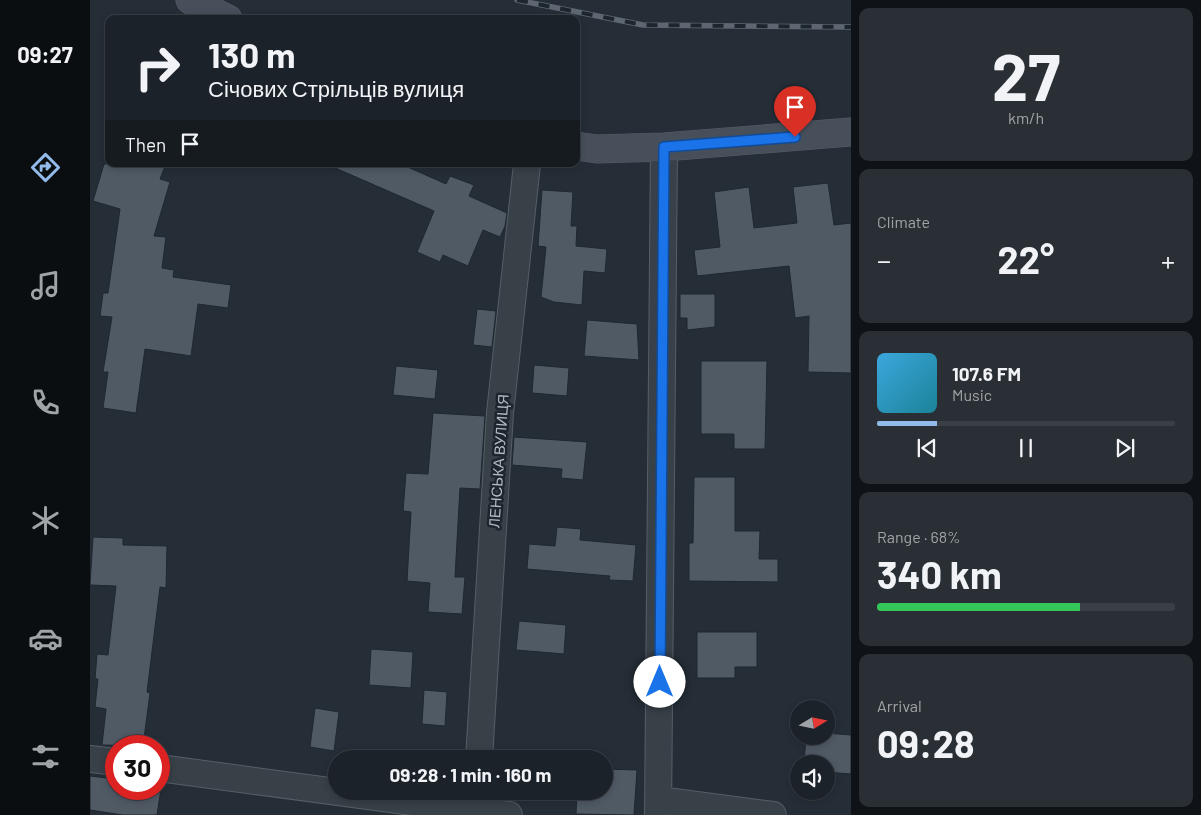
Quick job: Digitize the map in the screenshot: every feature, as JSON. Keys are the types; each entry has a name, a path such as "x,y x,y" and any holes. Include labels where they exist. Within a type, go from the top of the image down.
{"street":[{"path":"190,0 220,15"},
{"path":"580,147 596,149 664,147 851,132"},
{"path":"664,147 658,808 773,815"},
{"name":"ЛЕНСЬКА ВУЛИЦЯ","path":"480,750 500,413 527,167"},
{"path":"90,758 105,760"},
{"path":"170,769 476,806 509,815"}],"building":[{"path":"104,164 105,167 165,167 160,179 170,182 154,236 166,237 162,268 174,270 173,277 231,285 228,308 198,304 191,356 145,349 136,413 103,408 108,372 103,372 112,317 100,316 103,293 108,293 120,209 93,201"},
{"path":"333,167 408,167 446,184 450,176 474,185 469,196 507,213 505,226 500,237 483,230 468,266 443,255 440,262 417,252 434,211"},
{"path":"828,183 834,225 851,223 851,373 808,372 809,316 795,318 789,266 697,276 694,250 720,247 714,192 749,187 754,228 797,223 793,187"},
{"path":"542,190 573,192 571,226 577,226 576,246 607,249 605,273 584,271 582,305 554,302 541,297 546,247 538,246"},
{"path":"680,294 715,294 715,327 687,330 687,318 680,318"},
{"path":"477,309 496,311 492,347 473,345"},
{"path":"587,320 637,324 639,360 584,356"},
{"path":"701,361 767,361 765,449 734,449 734,434 701,434"},
{"path":"534,365 569,368 567,396 532,393"},
{"path":"396,366 438,370 435,399 393,395"},
{"path":"433,413 485,416 480,489 460,488 455,577 465,577 462,614 428,612 430,583 407,581 411,512 403,511 406,473 428,474"},
{"path":"514,437 587,442 583,480 561,478 562,469 512,465"},
{"path":"694,477 735,477 735,531 760,531 759,559 778,559 778,582 689,581 689,543 693,543"},
{"path":"557,527 581,529 580,540 636,545 633,581 609,580 610,576 527,569 529,544 555,546"},
{"path":"93,537 123,538 123,545 167,546 166,588 160,587 147,692 150,693 144,735 105,735 105,745 102,745 106,709 95,707 98,679 95,679 97,654 108,655 116,586 90,585"},
{"path":"519,621 566,625 564,654 516,650"},
{"path":"697,632 757,632 757,667 735,667 735,678 697,678"},
{"path":"371,649 413,652 411,688 369,685"},
{"path":"424,690 447,692 445,726 422,724"},
{"path":"315,708 339,712 334,750 310,747"},
{"path":"835,734 851,735 851,774 835,773 835,755 805,755 805,745 835,745"},
{"path":"613,769 637,770 634,815 576,814 577,800 613,800"},
{"path":"90,776 105,778 105,800 159,800 157,815 123,815 90,810"}],"railway":[{"path":"517,0 643,25 851,27"}],"route":[{"path":"660,682 664,147 795,137"}]}
